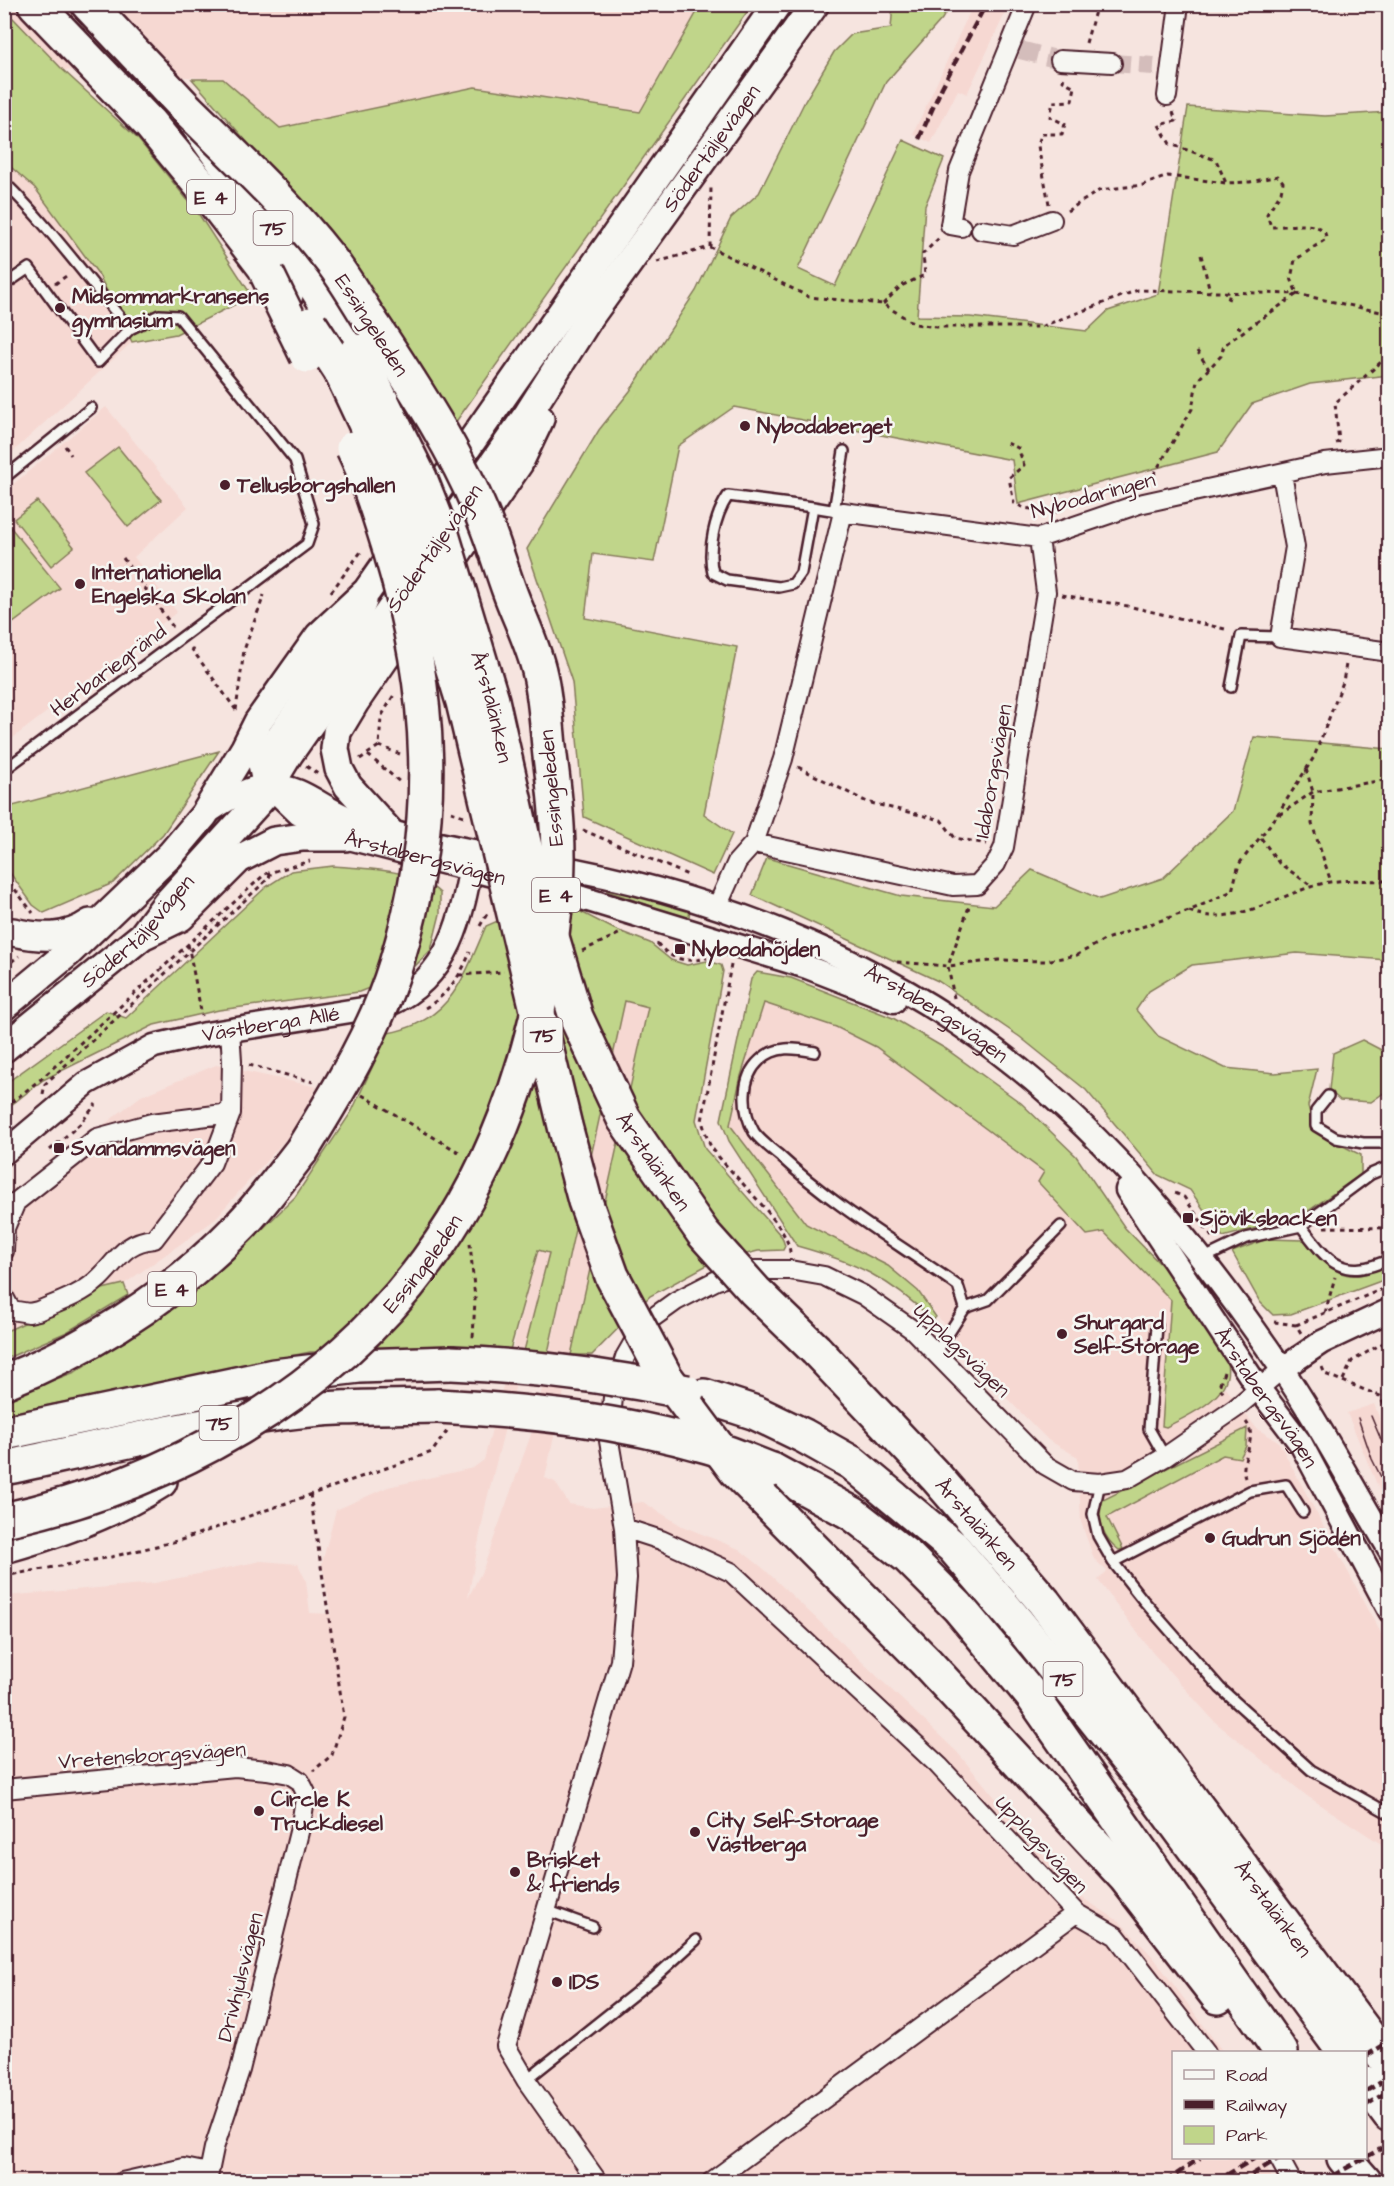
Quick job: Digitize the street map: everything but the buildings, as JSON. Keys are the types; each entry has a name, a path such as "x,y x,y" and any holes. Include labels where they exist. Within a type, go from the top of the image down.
{"highway":[{"name":"E 4","path":"4,1382 53,1362 108,1331 171,1290 240,1227 303,1150 364,1041 396,965 413,895 425,823 427,746 420,686 406,605 367,476 267,274 212,199 150,124 35,4"},
{"name":"Essingeleden","path":"4,1520 99,1493 195,1454 251,1421 330,1363 374,1321 426,1262 461,1207 493,1149 525,1061 544,980 556,897 557,838 540,674 485,520 455,459 387,345 330,259 259,180 186,108 88,4"},
{"name":"Årstalänken","path":"186,108 243,189 304,268 351,342 420,478 441,531 492,700 525,847 576,1017 624,1119 703,1233 755,1291 816,1350 938,1478 1044,1602 1389,2065"},
{"name":"Årstalänken","path":"267,274 310,324 340,370 395,487 463,702 585,1201 612,1276 665,1376 735,1470 926,1662 1125,1877 1260,2051"},
{"name":"75","path":"4,1434 274,1376 359,1366 451,1363 518,1366 611,1377 704,1396 765,1418 852,1463 953,1547 1018,1623 1151,1790 1343,2051"},
{"name":"75","path":"4,1468 182,1430 284,1413 358,1407 438,1406 506,1409 574,1417 642,1430 708,1446 772,1470 853,1514 908,1557 957,1607 1033,1697 1280,2051"},
{"path":"4,1546 37,1537 138,1495 167,1477 195,1454"},
{"path":"1367,2086 1389,2115"},
{"path":"1346,2159 1365,2181"}],"main road":[{"name":"Södertäljevägen","path":"4,1006 68,953 137,889 204,815 245,748 258,722 319,636 368,591 777,4"},
{"name":"Södertäljevägen","path":"4,1048 142,936 166,904 263,797 269,785 528,414 589,318 815,4"},
{"path":"388,830 348,786 339,769 335,749 337,732 355,702 519,463 589,318"},
{"path":"269,785 263,774 262,764 346,639 368,591"},
{"path":"142,936 181,918 239,859 274,841 303,837 345,837"},
{"path":"7,930 36,937 58,937 79,932 137,889"}],"street":[{"path":"961,227 950,225 959,171 1014,48 1027,4"},
{"path":"1167,96 1162,67 1179,4"},
{"path":"1060,60 1113,63"},
{"path":"981,230 1012,235 1052,220"},
{"name":"Nybodaringen","path":"838,511 1039,538 1139,504 1325,463 1389,456"},
{"path":"1282,474 1295,547 1280,637 1389,651"},
{"path":"710,948 717,907 737,862 754,843 783,759 838,511"},
{"name":"Idaborgsvägen","path":"977,885 996,864 1004,847 1046,592 1039,538"},
{"name":"Årstabergsvägen","path":"269,785 299,814 345,837 472,860 587,871 717,907 847,960 956,1023 999,1053 1070,1113 1115,1157 1202,1259 1282,1369 1322,1432 1389,1550"},
{"name":"Årstabergsvägen","path":"204,815 234,796 269,785 288,787 310,795 327,808 350,819 388,830 582,898 710,948 807,967 898,1002 940,1026 1034,1094 1073,1128 1125,1186 1259,1389 1301,1444 1389,1611"},
{"path":"754,843 953,886 977,885"},
{"name":"Västberga Allé","path":"4,1153 87,1083 154,1046 206,1034 387,1005 408,996 437,968 449,946 472,860"},
{"path":"4,1297 11,1310 29,1313 38,1311 96,1282 114,1260 141,1240 154,1239 212,1163 231,1113 230,1030"},
{"path":"4,1251 5,1228 16,1202 97,1138 152,1123 231,1113"},
{"name":"Upplagsvägen","path":"598,2181 526,2080 506,2046 620,1661 627,1578 624,1528 609,1441 614,1397 625,1357 644,1324 676,1300 717,1280 755,1270 790,1270 824,1276 864,1294 913,1330 1045,1465 1073,1480 1100,1483 1127,1479 1165,1457 1236,1408 1259,1389"},
{"path":"1259,1389 1282,1369 1322,1342 1389,1310"},
{"name":"Upplagsvägen","path":"624,1528 660,1540 731,1572 939,1766 1076,1914 711,2181"},
{"name":"Vretensborgsvägen","path":"4,1789 235,1767 289,1774 300,1781"},
{"name":"Drivhjulsvägen","path":"208,2177 214,2148 240,2070 301,1824 306,1793 300,1781"},
{"path":"1076,1914 1116,1936 1205,2051"},
{"path":"1280,2159 1292,2181"},
{"path":"122,2181 184,2168 208,2177"}],"lane":[{"path":"4,182 37,214 78,268 130,329 98,362 29,268 4,285"},
{"name":"Herbariegränd","path":"4,770 307,544 314,531 311,508 295,460 178,316 159,315 130,329"},
{"path":"4,478 91,408"},
{"path":"838,511 844,451"},
{"name":"Nybodaringen","path":"813,507 801,573 793,584 779,587 769,586 727,580 713,573 710,563 718,510 728,496 813,507 838,511"},
{"path":"1231,687 1241,636 1280,637"},
{"path":"815,1052 792,1047 769,1051 757,1063 746,1083 745,1107 755,1134 811,1185 958,1286 965,1308"},
{"path":"1328,1096 1316,1111 1316,1126 1336,1138 1363,1143 1380,1141 1389,1143"},
{"path":"1202,1259 1246,1238 1301,1226 1371,1174 1389,1167"},
{"path":"936,1353 965,1308 988,1300 1061,1226"},
{"path":"1301,1226 1332,1263 1341,1267 1361,1269 1389,1259"},
{"path":"1157,1326 1149,1429 1165,1457"},
{"path":"1100,1483 1092,1514 1098,1536 1113,1562 1212,1679 1311,1770 1389,1815"},
{"path":"1113,1562 1250,1491 1286,1485 1303,1512"},
{"path":"546,1910 593,1927"},
{"path":"526,2080 653,1979 696,1940"}],"path":[{"path":"1080,61 1097,4"},
{"path":"1063,81 1075,87 1072,101 1053,102 1050,117 1065,124 1062,134 1041,134 1038,146 1052,220 1100,190 1143,185 1168,176 1226,183 1250,182 1278,176 1282,182 1281,192 1267,214 1271,227 1315,225 1326,232 1326,239 1321,244 1295,260 1291,278 1297,294"},
{"path":"1167,96 1176,121 1159,125 1170,144 1216,160 1226,183"},
{"path":"704,193 711,184 710,247"},
{"path":"883,304 901,286 925,275 923,254 943,234"},
{"path":"660,254 653,264 710,247 809,297 883,304 915,324 937,327 1040,327 1138,290 1230,293 1258,291 1297,294 1389,314"},
{"path":"1201,255 1210,291"},
{"path":"1228,300 1230,293"},
{"path":"1108,494 1153,476 1192,409 1197,381 1221,356 1224,345 1297,294"},
{"path":"1237,326 1244,330"},
{"path":"1197,351 1209,369"},
{"path":"1331,444 1339,442 1335,403 1389,354"},
{"path":"63,443 71,454"},
{"path":"1007,443 1018,447 1024,465 1009,478 1014,503 1024,508 1064,513 1053,518 1039,538"},
{"path":"123,558 240,717"},
{"path":"236,710 244,650 263,596 279,573 277,567"},
{"path":"1046,592 1128,606 1232,630 1241,636"},
{"path":"891,962 948,966 999,960 1046,962 1077,954 1106,939 1189,911 1232,891 1239,864 1276,817 1306,769 1328,723 1343,682 1346,661"},
{"path":"368,755 379,746 381,717 398,687"},
{"path":"783,759 867,802 941,820 955,838 1004,847"},
{"path":"1306,769 1313,792 1312,824 1330,882"},
{"path":"1276,817 1313,792 1389,779"},
{"path":"1261,838 1279,863 1313,887"},
{"path":"4,1108 40,1079 264,874 313,861"},
{"path":"42,1096 45,1084 269,878 271,871"},
{"path":"4,875 36,918"},
{"path":"1189,911 1204,917 1258,909 1330,882 1389,881"},
{"path":"956,1005 948,966 977,885"},
{"path":"478,929 491,910"},
{"path":"654,940 672,957 686,961 710,948"},
{"path":"188,944 206,1034"},
{"path":"459,975 472,947"},
{"path":"724,959 732,961"},
{"path":"232,1061 321,1084"},
{"path":"40,1079 45,1084"},
{"path":"354,1093 365,1096 462,1154"},
{"path":"47,1152 81,1123 98,1101"},
{"path":"1301,1226 1389,1228"},
{"path":"1325,1313 1336,1272"},
{"path":"1296,1325 1389,1286"},
{"path":"1343,1380 1352,1361 1389,1339"},
{"path":"1225,1370 1219,1387 1250,1427 1249,1447 1242,1467 1250,1491"},
{"path":"300,1781 332,1755 344,1717 310,1494"}],"shaded area":[{"path":"5,4 701,5 640,112 475,87 280,128 223,79 63,70 13,18 5,20"},
{"path":"973,5 1009,5 967,94 958,90 931,143 913,134"},
{"name":"Midsommarkransens gymnasium","path":"5,162 35,188 99,275 132,342 5,459"},
{"name":"Internationella Engelska Skolan","path":"106,407 188,507 134,557 177,612 5,744 5,491"},
{"path":"624,1001 648,1006 545,1478 555,1482 569,1504 593,1508 643,1502 682,1526 739,1549 764,1569 957,1752 1075,1893 1120,1922 1154,1958 1222,2051 1172,2051 1172,2159 1261,2159 1271,2175 1271,2181 5,2182 5,1596 155,1583 261,1561 298,1564 306,1581 310,1613 331,1614 322,1563 336,1510 388,1487 473,1468 484,1460 538,1250 549,1253 486,1503 468,1598 483,1569 534,1426"},
{"path":"764,1003 836,1027 877,1047 1044,1172 1038,1182 1104,1232 1171,1300 1162,1426 1166,1427 1186,1417 1225,1387 1257,1429 1278,1441 1389,1648 1389,1849 1307,1796 1215,1722 1152,1652 1098,1580 1107,1571 1094,1559 1081,1522 1078,1457 1048,1440 981,1372 918,1291 888,1266 806,1224 730,1125 741,1076"},
{"path":"216,1065 317,1087 292,1132 213,1221 124,1284 98,1290 5,1332 4,1202 141,1096"},
{"path":"1374,1404 1389,1442 1389,1513 1347,1413"}],"green space":[{"path":"701,5 752,5 455,423 428,376 367,287 299,202 192,79 223,79 280,128 475,87 640,112"},
{"path":"893,5 950,5 942,19 886,82 798,269 835,286 903,140 944,159 925,206 917,316 970,317 1087,331 1108,311 1158,294 1188,107 1325,116 1389,112 1389,375 1310,384 1252,404 1218,452 1018,504 1012,460 734,407 678,446 654,562 593,554 585,618 737,647 704,814 732,834 713,875 584,817 572,682 527,549 599,430 630,391 696,291 731,218 759,193 805,101 834,52 852,34 891,28"},
{"path":"13,18 63,70 138,139 198,213 252,296 176,334 132,342 99,275 35,188 5,162 5,20"},
{"path":"118,447 161,500 128,527 84,473"},
{"path":"37,501 74,547 51,566 14,519"},
{"path":"7,523 60,588 5,629 4,524"},
{"path":"1254,737 1389,749 1390,952 1387,960 1297,953 1192,965 1149,991 1136,1010 1158,1036 1225,1068 1275,1073 1317,1069 1308,1106 1315,1132 1361,1155 1361,1174 1301,1216 1223,1237 1190,1190 1158,1175 1086,1090 1020,1037 938,981 752,895 767,858 901,896 994,906 1032,870 1100,899 1163,878 1233,811"},
{"path":"219,751 163,834 113,883 44,913 33,905 5,866 5,808"},
{"path":"333,866 404,874 429,885 440,893 440,914 431,950 408,973 359,992 219,1010 154,1025 43,1080 5,1110 5,1084 106,1011 126,1018 266,887 291,871"},
{"path":"606,887 690,910 688,923 646,904 607,891"},
{"path":"525,909 581,912 614,929 650,943 671,960 687,965 707,961 721,965 723,971 696,1120 705,1149 782,1237 785,1246 783,1250 758,1251 709,1264 650,1296 592,1355 571,1355 648,1007 625,1001 548,1353 524,1351 549,1253 538,1250 510,1350 310,1352 5,1414 5,1398 75,1372 193,1292 227,1264 295,1197 352,1111 388,1033 427,1019 441,1008 461,980 486,926"},
{"path":"757,972 791,978 893,1018 946,1049 1021,1103 1076,1156 1125,1228 1174,1278 1226,1359 1228,1372 1219,1393 1210,1402 1188,1416 1166,1427 1162,1426 1171,1300 1104,1232 1087,1235 1038,1182 1044,1172 876,1047 836,1027 764,1003 741,1076 730,1125 806,1224 888,1266 918,1291 936,1317 933,1320 901,1293 870,1273 837,1258 797,1246 729,1141 721,1120 751,979"},
{"path":"1362,1040 1389,1054 1389,1089 1371,1102 1340,1100 1329,1090 1333,1053"},
{"path":"1267,1239 1304,1240 1324,1261 1341,1273 1361,1275 1389,1264 1389,1278 1291,1314 1273,1315 1260,1302 1232,1252"},
{"path":"124,1284 128,1295 67,1332 5,1359 4,1332 98,1290"},
{"path":"1247,1428 1246,1446 1240,1458 1223,1455 1107,1517 1123,1549 1119,1550 1109,1540 1102,1528 1100,1514 1103,1500"}],"tunnel":[{"path":"1020,50 1060,60"},
{"path":"1112,63 1154,66"}],"tram line":[{"path":"1371,1416 1390,1461"},
{"path":"1358,1418 1372,1459 1390,1495"}],"railway":[{"path":"919,139 942,87 986,4"},
{"path":"1367,2055 1390,2041"},
{"path":"1367,2090 1390,2077"},
{"path":"1367,2104 1390,2090"},
{"path":"1367,2156 1390,2144"},
{"path":"1165,2182 1199,2159"},
{"path":"1215,2182 1253,2159"},
{"path":"1240,2182 1277,2159"},
{"path":"1321,2182 1363,2159"}],"place":[{"name":"Midsommarkransens gymnasium","path":"60,308"},
{"name":"Nybodaberget","path":"745,426"},
{"name":"Tellusborgshallen","path":"225,485"},
{"name":"Internationella Engelska Skolan","path":"80,584"},
{"name":"Nybodahöjden","path":"680,949"},
{"name":"Svandammsvägen","path":"59,1148"},
{"name":"Sjöviksbacken","path":"1188,1218"},
{"name":"Shurgard Self-Storage","path":"1062,1334"},
{"name":"Gudrun Sjödén","path":"1210,1538"},
{"name":"Circle K Truckdiesel","path":"259,1811"},
{"name":"City Self-Storage Västberga","path":"695,1832"},
{"name":"Brisket & friends","path":"515,1872"},
{"name":"IDS","path":"557,1982"}]}
